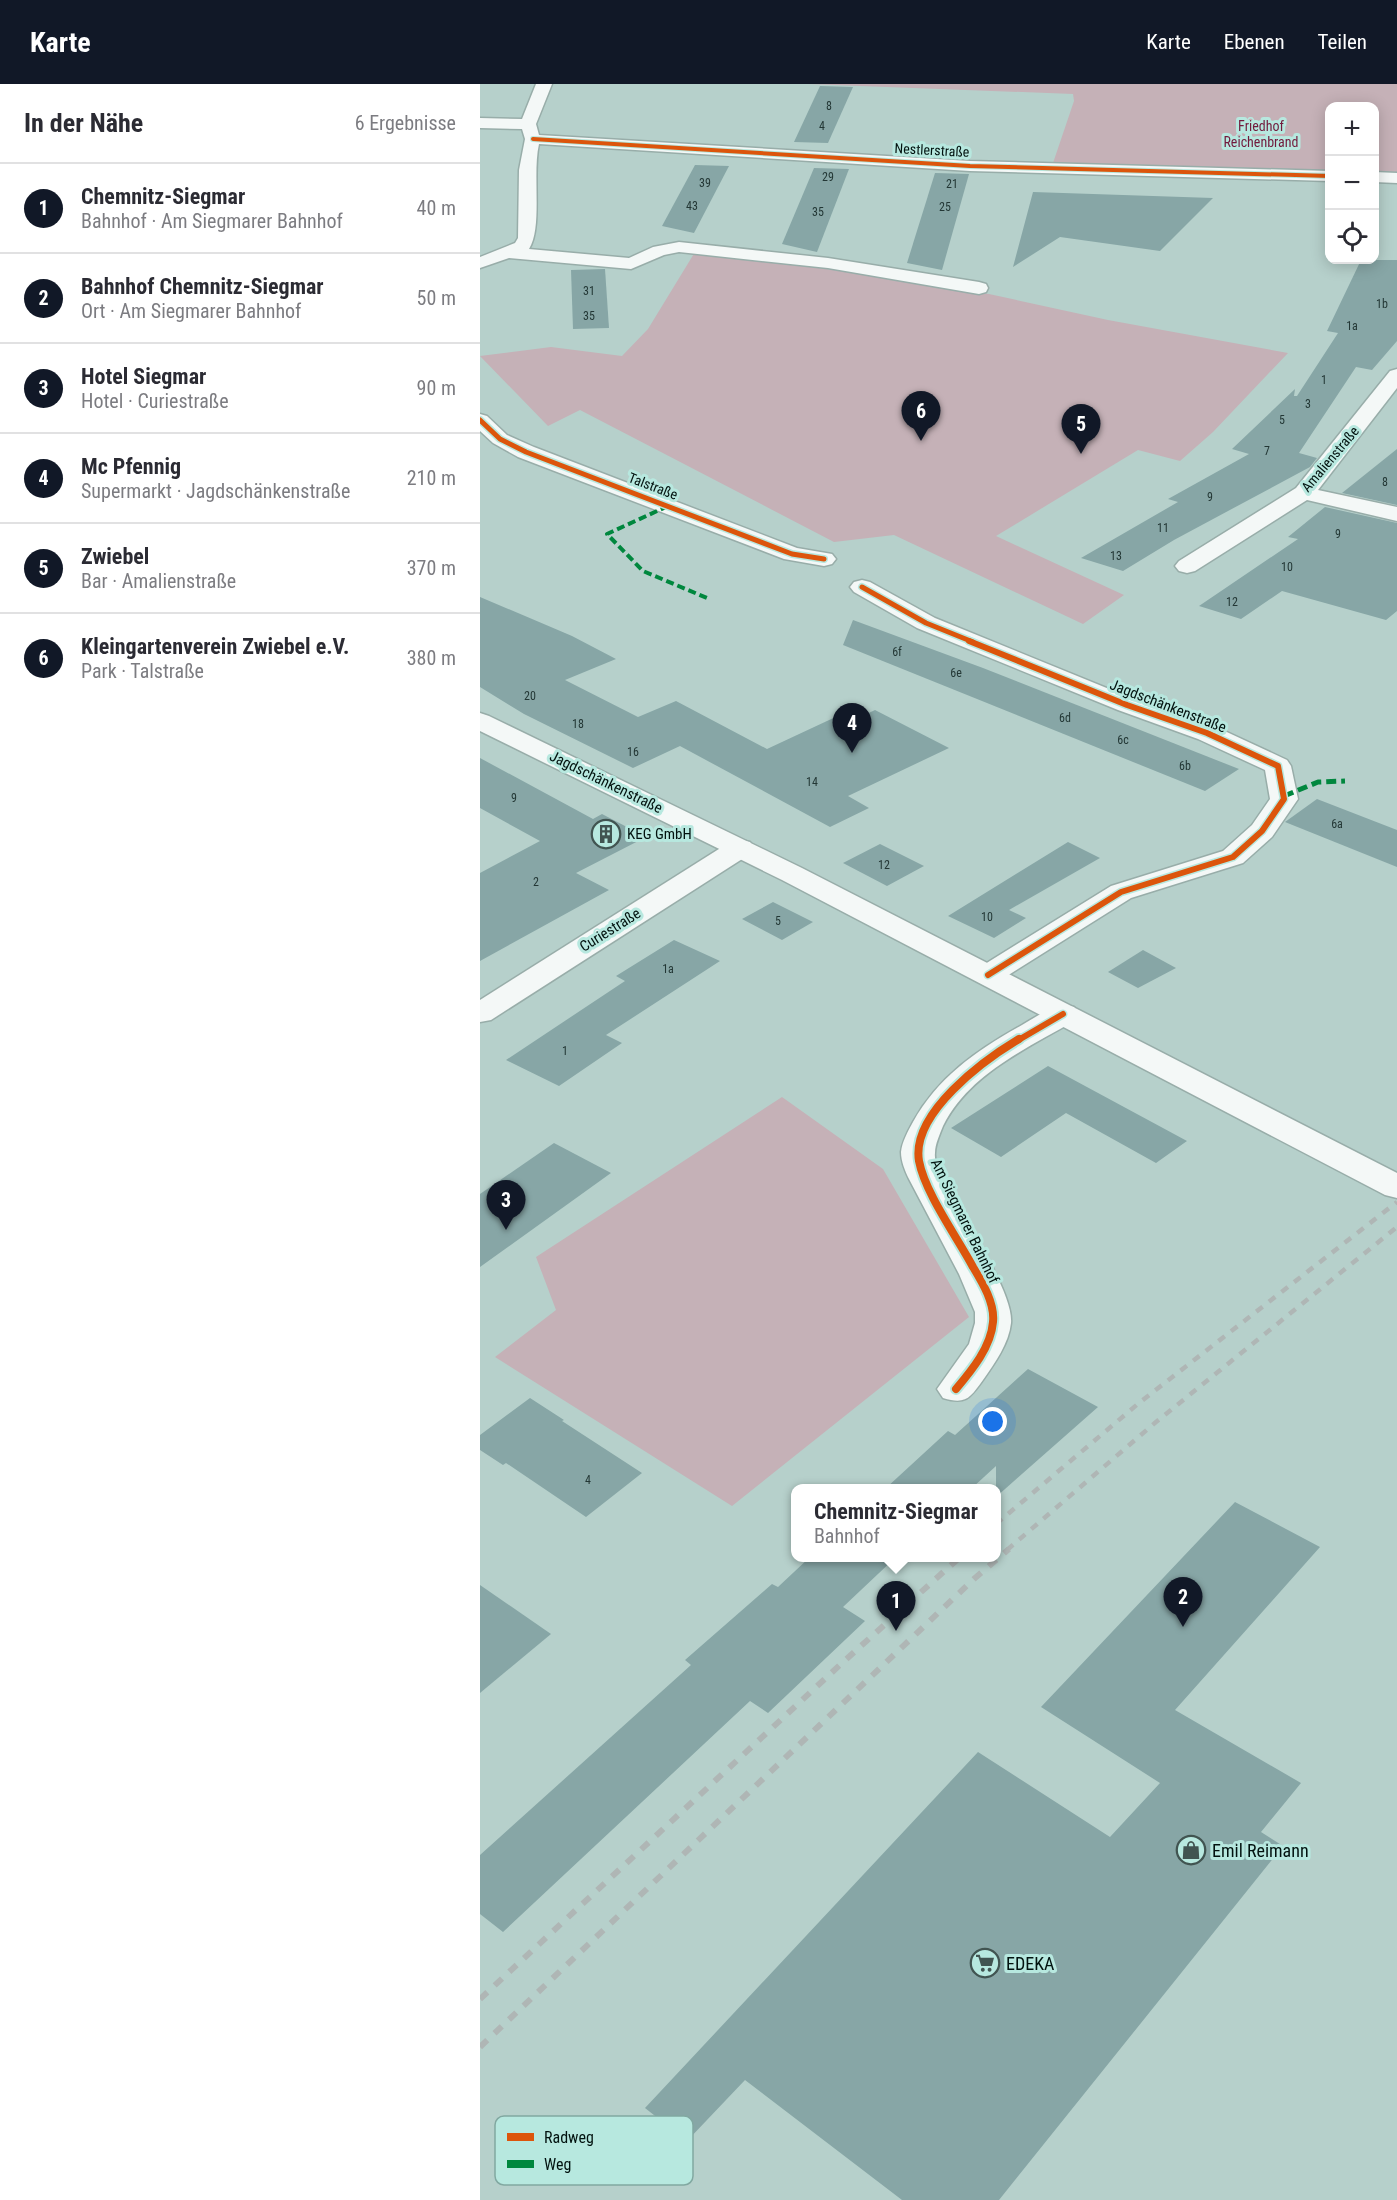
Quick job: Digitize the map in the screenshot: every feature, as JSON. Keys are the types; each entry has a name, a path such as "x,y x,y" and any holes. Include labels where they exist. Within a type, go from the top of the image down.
{"street":[{"path":"480,263 522,247 527,238 527,165 530,132 544,84"},
{"name":"Nestlerstraße","path":"480,123 530,132 970,166 1325,176"},
{"path":"1379,177 1397,178"},
{"path":"509,253 631,264 659,251 679,247 828,263 979,288"},
{"name":"Amalienstraße","path":"1187,566 1304,493 1397,375 1392,369 1397,360"},
{"name":"Talstraße","path":"480,420 500,438 526,452 792,554 824,559"},
{"path":"1304,493 1397,514"},
{"name":"Jagdschänkenstraße","path":"862,587 926,623 1121,703 1207,733 1278,766 1284,799 1262,831 1233,856 1122,892 988,975"},
{"name":"Jagdschänkenstraße","path":"480,721 740,848 1397,1186"},
{"name":"Curiestraße","path":"480,1013 740,848"},
{"name":"Am Siegmarer Bahnhof","path":"956,1389 975,1366 988,1342 993,1313 974,1266 924,1175 918,1153 928,1126 956,1085 985,1062 1063,1014"}],"green space":[{"name":"Friedhof Reichenbrand","path":"808,84 1397,84 1397,172 1379,171 1379,102 1325,102 1325,170 1053,163 1074,101 1073,94"},
{"path":"695,252 865,274 989,294 1108,320 1288,353 1213,432 1180,461 1138,450 996,536 1124,595 1083,624 894,535 834,542 580,410 548,426 480,356 551,347 622,356 648,329"},
{"path":"782,1097 883,1169 969,1317 732,1506 495,1357 556,1310 536,1257"}],"building":[{"path":"820,86 853,87 828,143 794,142"},
{"path":"695,165 729,166 694,233 662,226"},
{"path":"814,168 849,169 817,252 782,244"},
{"path":"935,173 969,174 942,270 907,263"},
{"path":"1033,192 1213,198 1160,251 1060,237 1013,267"},
{"path":"1379,260 1397,260 1397,341 1372,370 1356,367 1299,453 1317,458 1310,467 1174,540 1123,571 1081,558 1178,502 1168,499 1249,454 1232,449 1295,389 1294,396 1297,396 1338,333 1327,331 1359,264 1379,264"},
{"path":"605,269 609,328 573,329 571,270"},
{"path":"1397,449 1397,505 1342,493"},
{"path":"1325,507 1397,523 1397,611 1386,620 1282,591 1241,619 1199,606 1298,539 1288,537"},
{"path":"480,597 572,636 616,659 565,680 638,717 676,701 767,749 842,714 854,720 875,710 949,748 848,796 869,808 830,827 680,746 633,768 524,714 480,687"},
{"path":"853,620 983,668 1239,769 1205,791 843,645"},
{"path":"480,758 593,819 602,814 646,837 576,873 609,890 480,961 480,873 540,841 480,808"},
{"path":"1317,799 1397,830 1397,867 1285,822"},
{"path":"1068,842 1100,858 1009,910 1026,918 994,938 948,916"},
{"path":"880,844 924,866 887,886 843,863"},
{"path":"773,902 813,922 782,940 742,919"},
{"path":"674,940 720,961 606,1035 622,1043 559,1086 506,1060 625,981 616,976"},
{"path":"1143,950 1176,968 1138,988 1108,972"},
{"path":"1048,1066 1187,1141 1156,1163 1066,1113 1001,1157 951,1128"},
{"path":"554,1143 611,1173 480,1267 480,1194"},
{"path":"1028,1369 1098,1407 1001,1493 1001,1484 996,1484 996,1466 976,1484 890,1484 948,1431 955,1435"},
{"path":"530,1398 642,1473 586,1517 506,1463 503,1465 480,1450 480,1435"},
{"name":"EDEKA","path":"1235,1502 1320,1547 1175,1710 1301,1783 1261,1832 1283,1846 999,2200 902,2200 745,2080 693,2135 693,2116 655,2116 645,2108 978,1752 1110,1837 1160,1783 1041,1707"},
{"path":"805,1562 891,1562 843,1607 865,1621 768,1713 750,1701 503,1932 480,1914 480,1855 691,1665 685,1660 772,1584 778,1587"},
{"path":"480,1585 551,1634 480,1693"}],"railway":[{"path":"1001,1520 1139,1403 1397,1202"},
{"path":"1007,1550 1156,1422 1397,1227"},
{"path":"1001,1556 1009,1549"},
{"path":"480,1999 842,1663 955,1562"},
{"path":"480,2047 994,1562"}],"marked path":[{"path":"668,506 607,534 643,571 707,598"},
{"path":"1284,796 1318,782 1345,781"}],"cycle path":[{"path":"533,139 970,166 1325,176"},
{"path":"480,420 500,439 526,452 792,554 824,559"},
{"path":"862,587 926,623 1127,705 1207,733 1278,766 1284,799 1262,831 1233,857 1121,892 988,975"},
{"path":"956,1389 976,1364 987,1344 993,1323 993,1312 977,1274 925,1179 919,1163 920,1143 938,1107 968,1074 994,1055 1063,1014"}],"place":[{"name":"Kleingartenverein Zwiebel e.V.","path":"921,441"},
{"name":"Zwiebel","path":"1081,454"},
{"name":"Mc Pfennig","path":"852,753"},
{"name":"KEG GmbH","path":"606,834"},
{"name":"Hotel Siegmar","path":"506,1230"},
{"name":"Bahnhof Chemnitz-Siegmar","path":"1183,1627"},
{"name":"Chemnitz-Siegmar","path":"896,1631"},
{"name":"Emil Reimann","path":"1191,1850"},
{"name":"EDEKA","path":"985,1963"}]}
